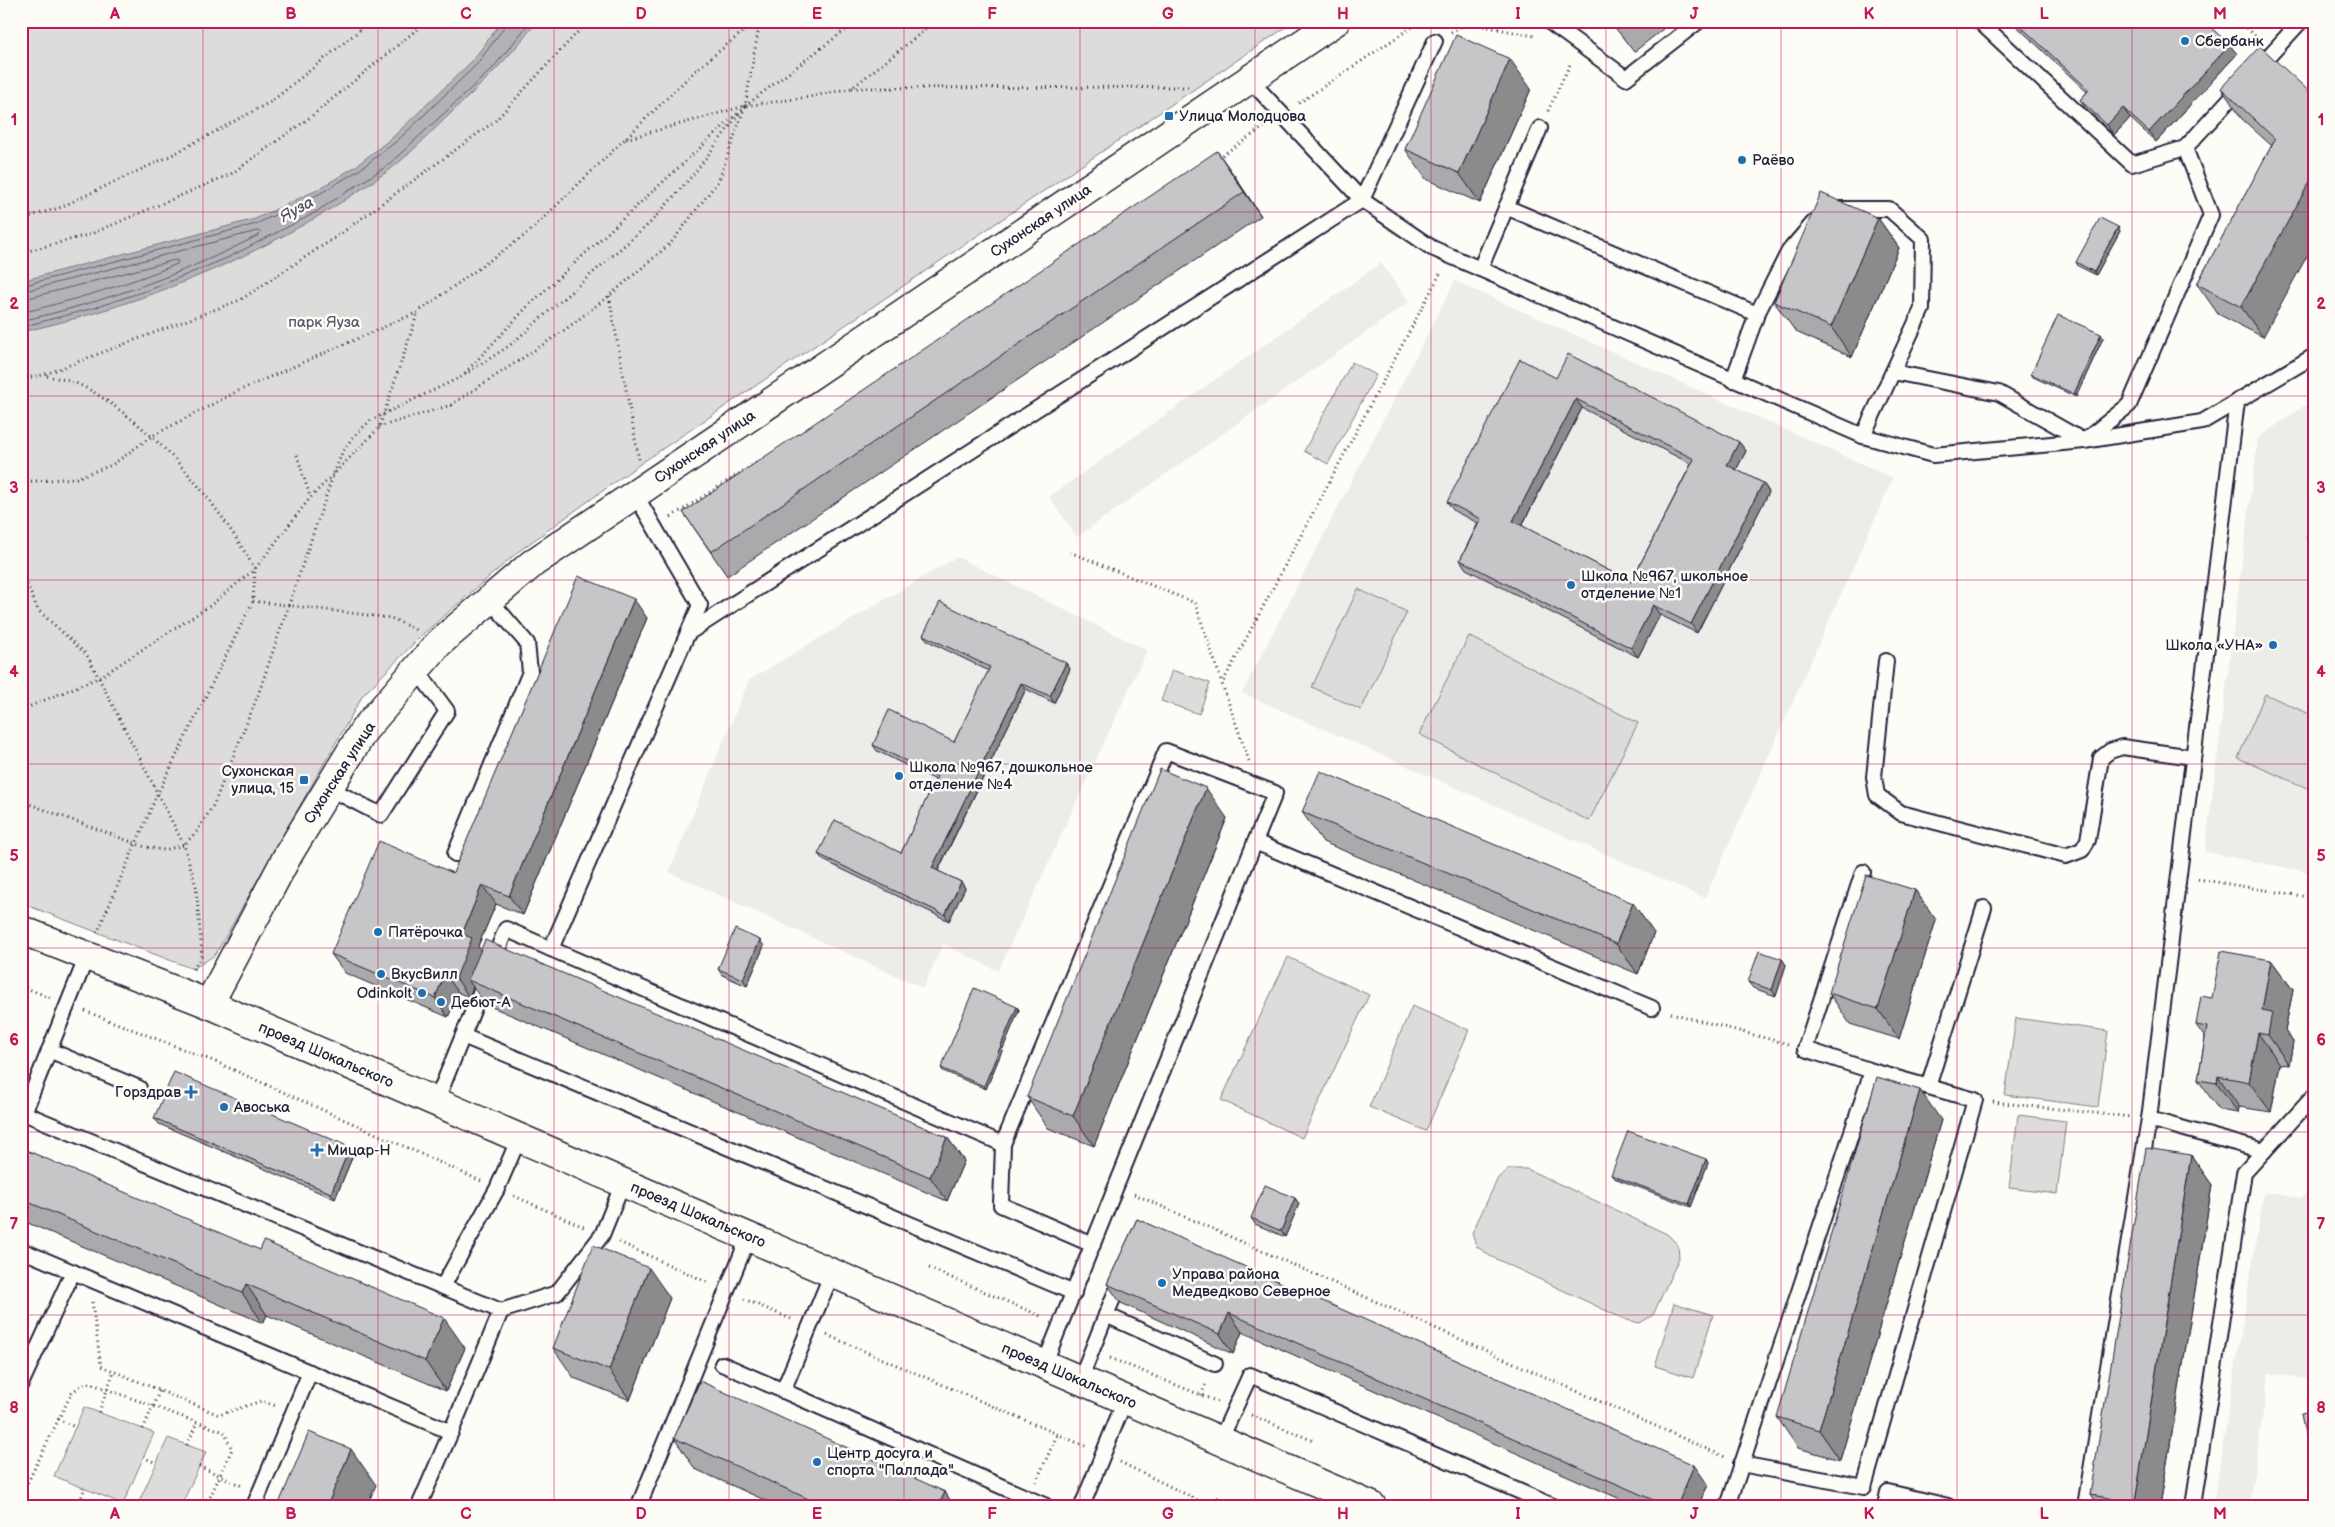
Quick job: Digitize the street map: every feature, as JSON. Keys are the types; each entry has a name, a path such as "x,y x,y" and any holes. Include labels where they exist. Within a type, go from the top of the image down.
{"street":[{"name":"Сухонская улица","path":"209,1004 288,855 364,730 439,643 533,564 638,482 1250,80 1336,21"},
{"name":"проезд Шокальского","path":"21,930 91,946 209,1004 1372,1506"}],"lane":[{"path":"1548,21 1626,78 1699,21"},
{"path":"1979,21 2132,164 2185,148 2301,21"},
{"path":"688,632 1362,200 1435,41"},
{"path":"1250,80 1362,200 1432,248 1863,436 1933,455 2084,441 2202,422 2314,356"},
{"path":"1480,269 1540,128"},
{"path":"2084,441 2129,405 2211,215 2185,148"},
{"path":"1506,207 1757,314"},
{"path":"1734,380 1757,314 1789,251 1826,208 1889,209 1923,239 1922,309 1863,436"},
{"path":"1893,372 1999,393 2084,441"},
{"path":"2085,1506 2149,1119 2238,401"},
{"path":"551,949 700,605 654,527 638,482"},
{"path":"455,854 530,672 527,644 490,600"},
{"path":"1886,661 1874,777 1877,795 1901,813 2066,856 2082,850 2088,840 2101,758 2110,751 2122,748 2194,757"},
{"path":"329,788 381,815 447,711 416,669"},
{"path":"1044,1365 1060,1325 1074,1292 1117,1186 1275,793 1166,751 1003,1144 1001,1205 1093,1245"},
{"path":"1255,842 1652,1008"},
{"path":"1742,1464 1864,1487 1975,1100 1872,1071 1805,1049 1862,872"},
{"path":"1928,1087 1984,908"},
{"path":"436,1102 506,929 1003,1144"},
{"path":"91,946 23,1113 501,1311 557,1293 602,1235 623,1183"},
{"path":"463,1036 1074,1292"},
{"path":"49,1050 139,1088"},
{"path":"1728,1506 1872,1071"},
{"path":"2193,1506 2244,1173 2314,1096"},
{"path":"2149,1119 2264,1151"},
{"path":"443,1286 497,1189 519,1138"},
{"path":"639,1505 749,1236"},
{"path":"21,1250 451,1432"},
{"path":"1080,1380 1128,1264"},
{"path":"21,1384 73,1272"},
{"path":"783,1391 832,1273"},
{"path":"420,1506 501,1311"},
{"path":"1106,1316 1216,1364"},
{"path":"722,1364 1046,1506"},
{"path":"256,1500 310,1372"},
{"path":"1220,1440 1250,1375 1553,1506"},
{"path":"1082,1506 1125,1400"},
{"path":"1885,1506 1888,1492 1948,1506"}],"path":[{"path":"21,219 59,208 136,172 272,101 371,21"},
{"path":"21,253 91,234 231,174 308,119 427,21"},
{"path":"21,379 43,375 240,300 248,295 336,237 495,121 588,21"},
{"path":"21,710 100,677 212,605 255,569 310,498 379,428 451,405 562,332 609,296 671,243 719,180 745,106 758,21"},
{"path":"21,482 76,478 112,465 152,436 238,391 418,312 528,233 696,70 758,21"},
{"path":"461,377 528,306 745,106 857,21"},
{"path":"852,88 936,21"},
{"path":"1217,158 1421,21"},
{"path":"2240,21 2272,52"},
{"path":"1435,41 1467,23 1580,44 1540,128"},
{"path":"626,139 745,106 809,97 852,88 1185,86"},
{"path":"21,801 136,844 164,850 184,844 197,831 214,804 258,695 287,605 334,473 342,454 352,438 383,412 461,377 509,346 650,223 693,175 745,106"},
{"path":"1222,684 1449,256"},
{"path":"609,296 638,482"},
{"path":"379,428 418,312"},
{"path":"43,375 73,382 103,397 152,436 193,478 229,524 255,569 253,601 157,795 91,946"},
{"path":"654,527 771,453"},
{"path":"297,455 310,498"},
{"path":"1070,552 1195,604 1258,787"},
{"path":"21,571 38,610 87,655 100,677 157,795 184,844 196,886 202,954 191,974"},
{"path":"253,601 391,618 423,634"},
{"path":"2179,876 2314,898"},
{"path":"1652,1008 1805,1049"},
{"path":"1975,1100 2149,1119"},
{"path":"1117,1186 1742,1464"},
{"path":"929,1268 1060,1325"},
{"path":"86,1278 96,1320 102,1366 219,1415 261,1401 292,1412"},
{"path":"1092,1351 1227,1406"},
{"path":"98,1412 114,1371"},
{"path":"21,1496 72,1392 87,1382 224,1432 232,1449 206,1506"},
{"path":"143,1429 160,1390"},
{"path":"1245,1413 1314,1441"},
{"path":"58,1420 75,1427"},
{"path":"187,1445 197,1423"},
{"path":"1040,1470 1057,1435"},
{"path":"143,1458 156,1463"},
{"path":"199,1466 220,1476 256,1500"},
{"path":"78,1506 85,1488"},
{"path":"1213,1506 1217,1497 1237,1506"}],"shaded area":[{"path":"1381,263 1409,302 1077,537 1049,497"},
{"name":"Школа №967, школьное отделение №1","path":"1455,281 1893,478 1705,898 1242,693"},
{"name":"Школа «УНА»","path":"2314,399 2314,873 2205,852 2258,438"},
{"name":"Школа №967, дошкольное отделение №4","path":"957,557 1147,650 998,971 943,944 923,988 669,872 749,680"},
{"path":"2314,1190 2314,1380 2269,1373 2249,1506 2213,1506 2264,1192 2300,1198"}],"green space":[{"name":"парк Яуза","path":"21,21 1295,21 640,464 519,551 423,634 363,695 215,955 193,969 21,903"},
{"path":"1352,362 1376,375 1328,464 1304,451"},
{"path":"1358,589 1407,612 1361,710 1312,687"},
{"path":"1469,636 1638,723 1589,821 1419,734"},
{"path":"1172,670 1210,683 1199,714 1161,701"},
{"path":"2265,694 2314,716 2314,791 2238,758"},
{"path":"1288,957 1369,995 1302,1138 1221,1100"},
{"path":"1412,1006 1469,1030 1426,1131 1369,1107"},
{"path":"2016,1018 2108,1031 2098,1107 2005,1095"},
{"path":"2018,1115 2066,1121 2057,1194 2009,1188"},
{"path":"1509,1169 1527,1169 1667,1234 1678,1245 1679,1258 1653,1315 1640,1323 1626,1320 1490,1256 1476,1246 1472,1233 1498,1178"},
{"path":"1674,1303 1713,1315 1693,1378 1655,1366"},
{"path":"84,1407 154,1433 123,1504 54,1476"},
{"path":"168,1438 206,1452 181,1506 137,1506"}],"water":[{"name":"Яуза","path":"502,21 537,21 497,68 413,150 388,171 346,199 259,249 213,270 118,306 21,332 21,281 255,219 319,189 356,166 393,137 473,60"}],"building":[{"path":"2015,21 2204,21 2230,45 2149,132 2123,108 2107,125 2080,100 2089,90"},
{"path":"1456,35 1510,59 1459,173 1405,149"},
{"path":"2260,46 2314,96 2314,174 2241,307 2197,284 2275,139 2221,88"},
{"path":"1217,151 1244,192 711,552 683,512"},
{"path":"1821,193 1878,218 1831,327 1774,302"},
{"path":"2100,218 2118,227 2094,272 2076,262"},
{"path":"2058,315 2101,334 2074,394 2031,374"},
{"path":"1568,354 1739,442 1727,465 1763,483 1691,624 1653,605 1631,648 1460,560 1481,519 1447,502 1520,359 1556,378","holes":["1576,399 1694,459 1631,582 1513,521"]},
{"path":"2314,530 2314,545 2306,538"},
{"path":"578,576 634,599 509,896 482,885 462,934 472,938 456,978 445,974 435,998 331,954 379,841 453,873"},
{"path":"940,602 1066,663 1050,696 1021,683 932,868 961,882 945,915 818,854 835,820 901,853 937,776 873,745 889,710 954,742 990,667 923,635"},
{"path":"1160,769 1206,788 1073,1116 1027,1097"},
{"path":"1320,771 1633,903 1616,944 1302,812"},
{"path":"1866,875 1915,890 1878,1009 1829,993"},
{"path":"735,929 760,940 743,979 718,969"},
{"path":"485,940 947,1137 930,1177 468,980"},
{"path":"1759,951 1782,959 1772,990 1748,982"},
{"path":"2221,951 2271,960 2262,1010 2272,1012 2268,1035 2258,1033 2249,1082 2218,1076 2217,1083 2198,1080 2207,1027 2196,1025 2201,996 2212,998"},
{"path":"974,988 1017,1007 984,1086 941,1068"},
{"path":"174,1072 350,1147 331,1193 154,1118"},
{"path":"1877,1077 1920,1090 1819,1430 1777,1417"},
{"path":"1628,1131 1706,1159 1689,1204 1611,1175"},
{"path":"21,1148 260,1250 264,1241 444,1318 425,1361 246,1284 242,1293 21,1199"},
{"path":"2146,1148 2191,1155 2135,1502 2090,1495"},
{"path":"1265,1185 1295,1198 1281,1231 1251,1218"},
{"path":"1137,1219 1694,1465 1677,1506 1667,1506 1229,1313 1220,1334 1107,1284"},
{"path":"593,1245 649,1268 609,1370 553,1348"},
{"path":"700,1381 945,1492 938,1506 824,1506 674,1438"},
{"path":"2314,1412 2314,1464 2311,1464 2301,1414"},
{"path":"309,1432 351,1449 327,1506 278,1506"},
{"path":"1893,1502 1911,1506 1892,1506"}],"place":[{"name":"Сбербанк","path":"2185,41"},
{"name":"Улица Молодцова","path":"1169,116"},
{"name":"Раёво","path":"1742,160"},
{"name":"Школа №967, школьное отделение №1","path":"1571,585"},
{"name":"Школа «УНА»","path":"2273,645"},
{"name":"Школа №967, дошкольное отделение №4","path":"899,776"},
{"name":"Сухонская улица, 15","path":"304,780"},
{"name":"Пятёрочка","path":"378,932"},
{"name":"ВкусВилл","path":"381,974"},
{"name":"Odinkolt","path":"422,993"},
{"name":"Дебют-А","path":"441,1002"},
{"name":"Горздрав","path":"191,1092"},
{"name":"Авоська","path":"224,1107"},
{"name":"Мицар-Н","path":"317,1150"},
{"name":"Управа района Медведково Северное","path":"1162,1283"},
{"name":"Центр досуга и спорта \"Паллада\"","path":"817,1462"}]}
